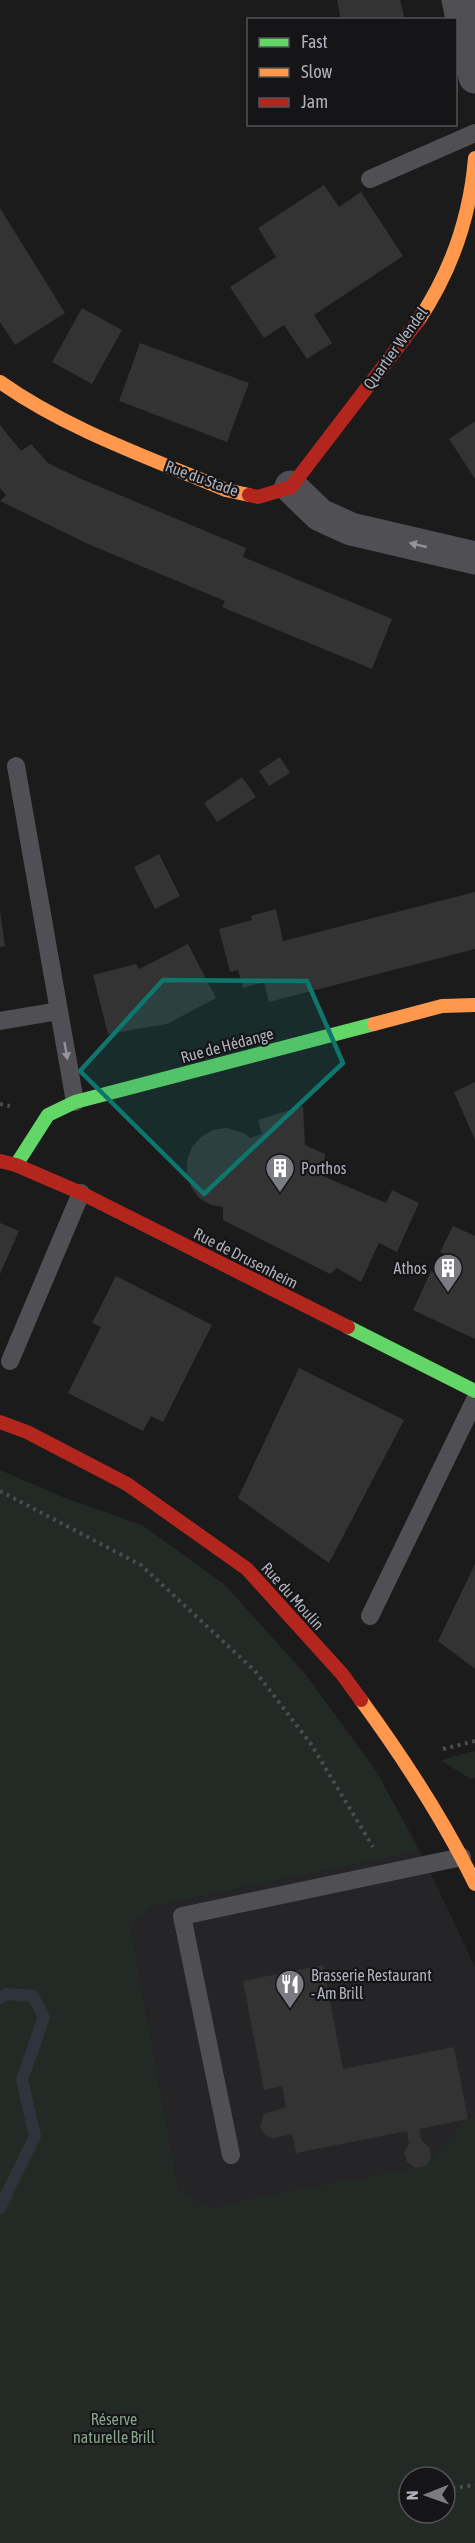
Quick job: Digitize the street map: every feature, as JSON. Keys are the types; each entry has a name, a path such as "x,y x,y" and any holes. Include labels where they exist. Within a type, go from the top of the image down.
{"street":[{"path":"458,0 475,77"},
{"name":"Quartier Wendel","path":"291,487 420,319 454,256 472,192 475,158"},
{"name":"Rue du Stade","path":"0,382 17,394 95,435 226,490 258,496 291,487"},
{"path":"291,487 320,515 351,529 475,558"},
{"name":"Rue de Hédange","path":"16,1165 48,1115 75,1102 442,1006 475,1005"},
{"name":"Rue de Drusenheim","path":"0,1161 16,1165 81,1193 475,1391"},
{"name":"Rue du Moulin","path":"0,1422 27,1432 127,1484 247,1569 342,1674 404,1759 462,1857 475,1884"}],"lane":[{"path":"370,179 475,133"},
{"path":"16,766 75,1102"},
{"path":"0,1021 59,1011"},
{"path":"10,1361 81,1193"},
{"path":"370,1616 475,1400"},
{"path":"231,2156 182,1916 462,1857"}],"path":[{"path":"0,1491 141,1565 255,1671 311,1744 389,1873"},
{"path":"457,2487 475,2485"}],"highlighted area":[{"path":"163,980 307,981 343,1063 204,1194 80,1071"}],"shaded area":[{"path":"420,1851 475,1967 475,2458 212,2209 179,2191 130,1924 155,1906"}],"green space":[{"name":"Réserve naturelle Brill","path":"0,1470 65,1498 142,1525 225,1585 307,1676 376,1771 420,1851 155,1906 130,1924 179,2191 212,2209 260,2197 425,2166 468,2119 475,2118 475,2543 0,2543"},
{"path":"475,1751 475,1778 470,1779 441,1760"}],"building":[{"path":"337,0 400,0 404,18 341,18"},
{"path":"324,185 339,207 361,192 403,256 314,315 332,343 307,359 284,325 264,338 230,287 276,257 258,228"},
{"path":"0,208 65,313 15,345 0,322"},
{"path":"82,308 122,330 92,384 52,362"},
{"path":"140,343 249,383 227,442 119,401"},
{"path":"475,421 475,479 449,439"},
{"path":"0,425 21,451 31,444 48,463 246,548 243,557 392,619 372,669 222,607 225,601 88,544 0,501 6,495 0,488"},
{"path":"280,757 290,773 269,786 259,771"},
{"path":"242,777 256,797 217,822 204,803"},
{"path":"159,854 180,896 155,909 134,867"},
{"path":"475,892 475,949 269,1002 264,982 243,988 238,970 230,972 219,929 252,920 251,916 276,909 283,941"},
{"path":"0,911 5,946 0,947"},
{"path":"188,944 216,998 167,1024 108,1034 93,975 136,964 139,969"},
{"path":"475,1082 475,1140 454,1092"},
{"name":"Porthos","path":"303,1106 305,1145 325,1154 323,1176 386,1203 392,1190 419,1203 397,1252 379,1243 361,1282 337,1268 330,1274 223,1220 223,1207 211,1205 199,1198 191,1187 187,1174 187,1160 192,1147 201,1137 213,1130 227,1128 244,1133 250,1138 262,1134 258,1120"},
{"path":"0,1223 19,1231 0,1274"},
{"name":"Athos","path":"453,1226 475,1236 475,1339 413,1310 431,1271 442,1276 451,1257 440,1252"},
{"path":"116,1276 212,1325 163,1422 151,1416 143,1431 68,1393 101,1327 92,1323"},
{"path":"299,1368 404,1420 329,1563 238,1498"},
{"path":"475,1564 475,1669 438,1641"},
{"path":"323,1965 343,2069 454,2047 468,2119 419,2129 422,2141 430,2148 431,2158 426,2166 415,2168 407,2162 404,2152 409,2144 407,2131 296,2153 292,2134 274,2138 263,2132 260,2126 264,2114 286,2107 282,2086 264,2090 243,1981"}],"waterway":[{"path":"0,1998 6,1994 33,1996 44,2017 22,2080 35,2136 0,2208"}],"traffic: fast":[{"path":"16,1165 48,1115 75,1102 374,1024"},
{"path":"348,1327 475,1391"}],"traffic: slow":[{"path":"418,321 440,283 457,243 469,201 475,158"},
{"path":"0,382 53,415 81,429 226,490 249,495"},
{"path":"374,1024 442,1006 475,1005"},
{"path":"361,1700 422,1789 475,1884"}],"traffic: jam":[{"path":"249,495 258,497 291,487 418,321"},
{"path":"0,1161 16,1165 81,1193 348,1327"},
{"path":"0,1422 27,1432 127,1484 247,1569 342,1674 361,1700"}],"place":[{"name":"Porthos","path":"280,1194"},
{"name":"Athos","path":"448,1294"},
{"name":"Brasserie Restaurant - Am Brill","path":"290,2010"}]}
